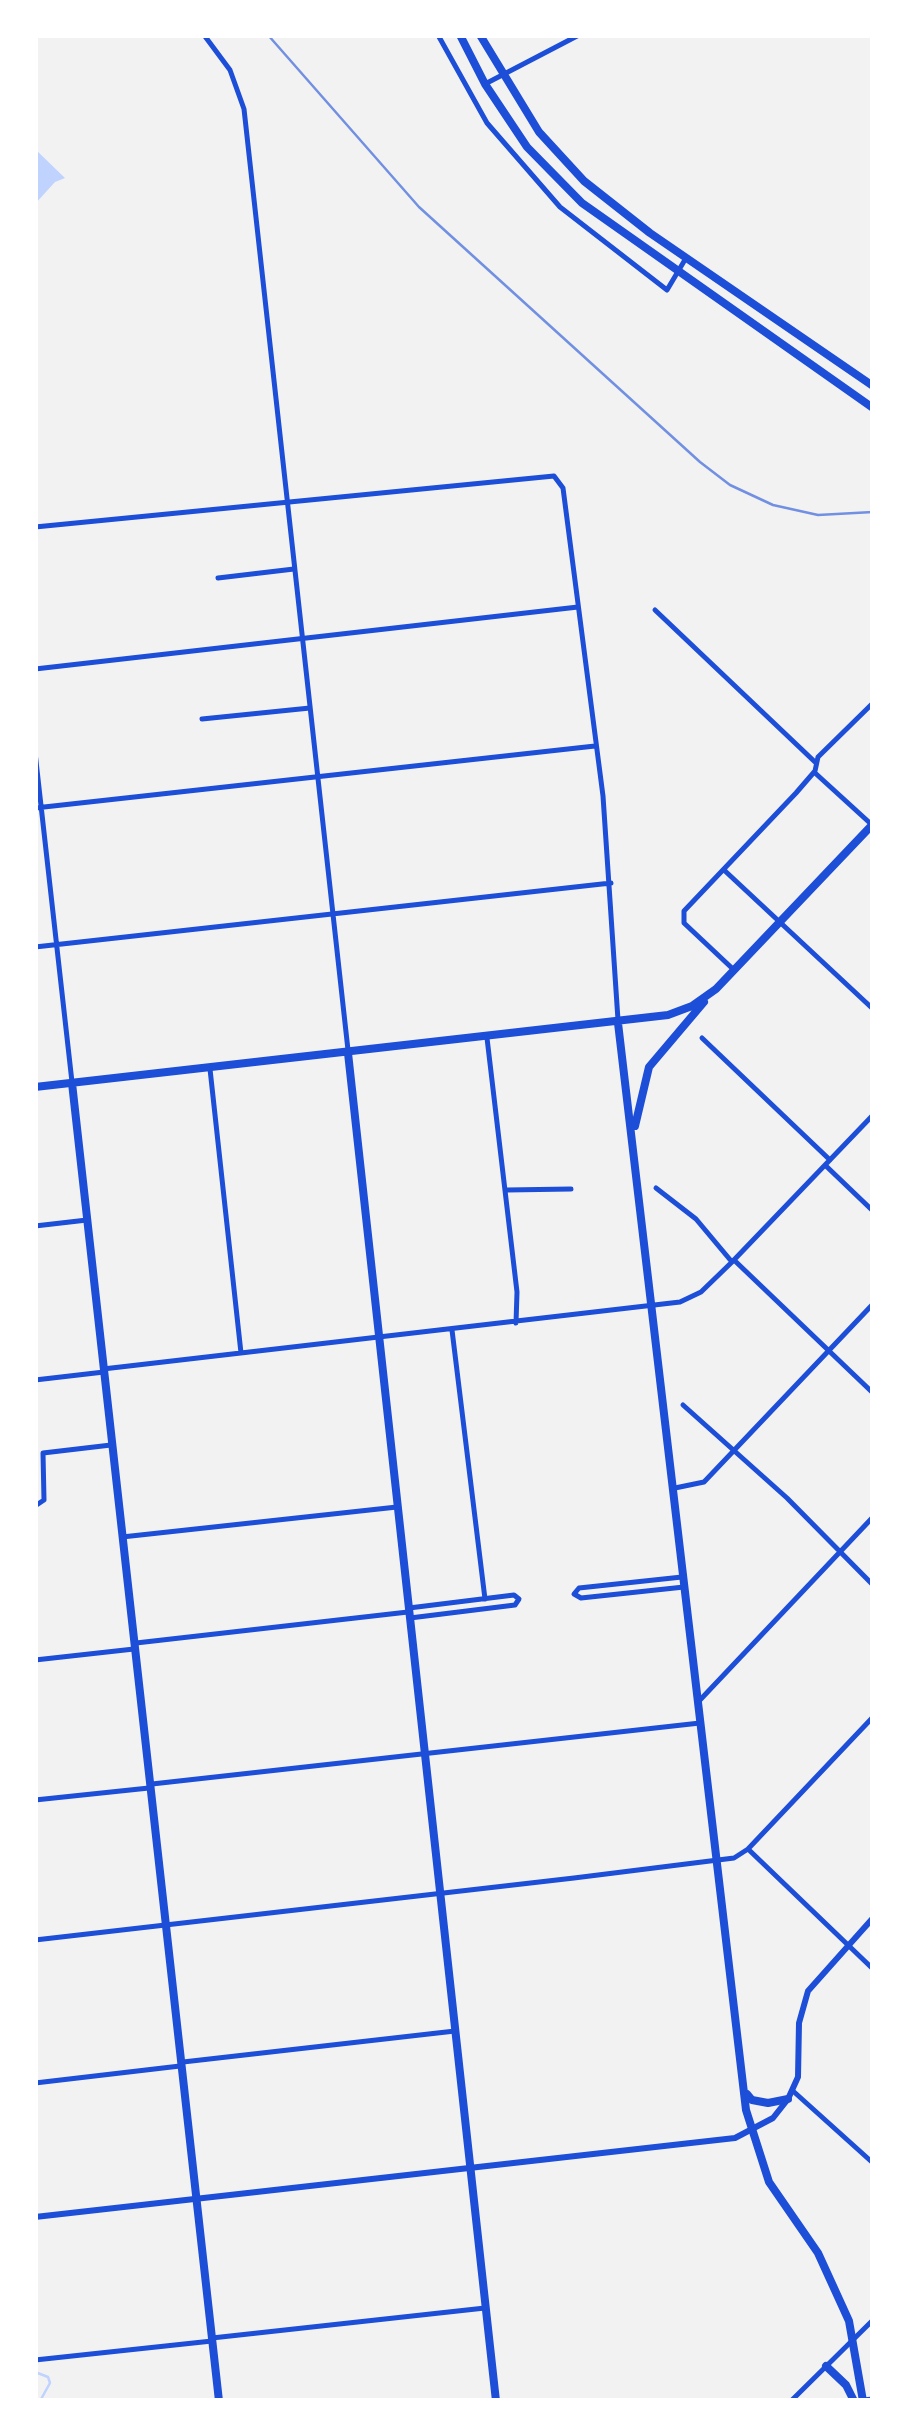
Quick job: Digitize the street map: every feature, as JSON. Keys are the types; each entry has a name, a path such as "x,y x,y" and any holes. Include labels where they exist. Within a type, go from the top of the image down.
{"main road":[{"path":"460,35 484,84 526,146 582,203 873,408"},
{"path":"480,35 500,75 539,132 584,181 686,258 873,386"},
{"path":"633,1140 649,1068 716,988 873,825"},
{"path":"35,1087 618,1023 677,1012 716,988"},
{"path":"618,1023 744,2091 768,2182 818,2253 855,2339 863,2401"},
{"path":"348,1053 496,2401"},
{"path":"72,1082 219,2401"},
{"path":"744,2091 752,2100 768,2103 790,2095"},
{"path":"826,2366 846,2385 854,2401"}],"street":[{"path":"204,35 230,70 244,109 348,1053"},
{"path":"438,35 486,123 560,207 667,290 686,258"},
{"path":"484,84 579,35"},
{"path":"35,527 547,474 557,479 563,488 596,746 611,883 618,1023"},
{"path":"218,578 294,569"},
{"path":"35,668 578,607"},
{"path":"655,610 815,762"},
{"path":"734,970 682,918 814,772 815,762 873,702"},
{"path":"202,719 310,708"},
{"path":"38,808 596,746"},
{"path":"35,752 38,808 72,1082"},
{"path":"814,772 873,825"},
{"path":"724,870 873,1009"},
{"path":"35,947 611,883"},
{"path":"487,1038 507,1190 516,1323"},
{"path":"702,1038 873,1211"},
{"path":"210,1068 241,1354"},
{"path":"35,1380 654,1307 692,1298 733,1261 873,1114"},
{"path":"656,1188 696,1219 733,1261 873,1393"},
{"path":"507,1190 571,1189"},
{"path":"35,1226 87,1220"},
{"path":"675,1488 704,1482 873,1304"},
{"path":"452,1330 485,1599"},
{"path":"683,1405 873,1585"},
{"path":"35,1506 44,1500 40,1458 44,1452 112,1445"},
{"path":"122,1537 397,1506"},
{"path":"698,1702 873,1517"},
{"path":"685,1582 581,1598 574,1594 579,1588 685,1582"},
{"path":"35,1660 409,1612 519,1602 514,1595 409,1612"},
{"path":"35,1940 734,1858 748,1849 873,1717"},
{"path":"35,1800 700,1723"},
{"path":"748,1849 873,1969"},
{"path":"35,2217 725,2140 752,2132 774,2118 790,2095 800,2062 802,2004 813,1983 873,1918"},
{"path":"35,2083 455,2032"},
{"path":"790,2095 873,2163"},
{"path":"35,2360 486,2308"},
{"path":"791,2401 873,2320"},
{"path":"863,2401 873,2399"}],"water":[{"path":"35,149 65,178 55,182 35,204"}],"waterway":[{"path":"35,2372 48,2377 50,2383 40,2401"}],"railway":[{"path":"268,35 419,207 700,462 730,485 773,505 818,515 873,512"}]}
